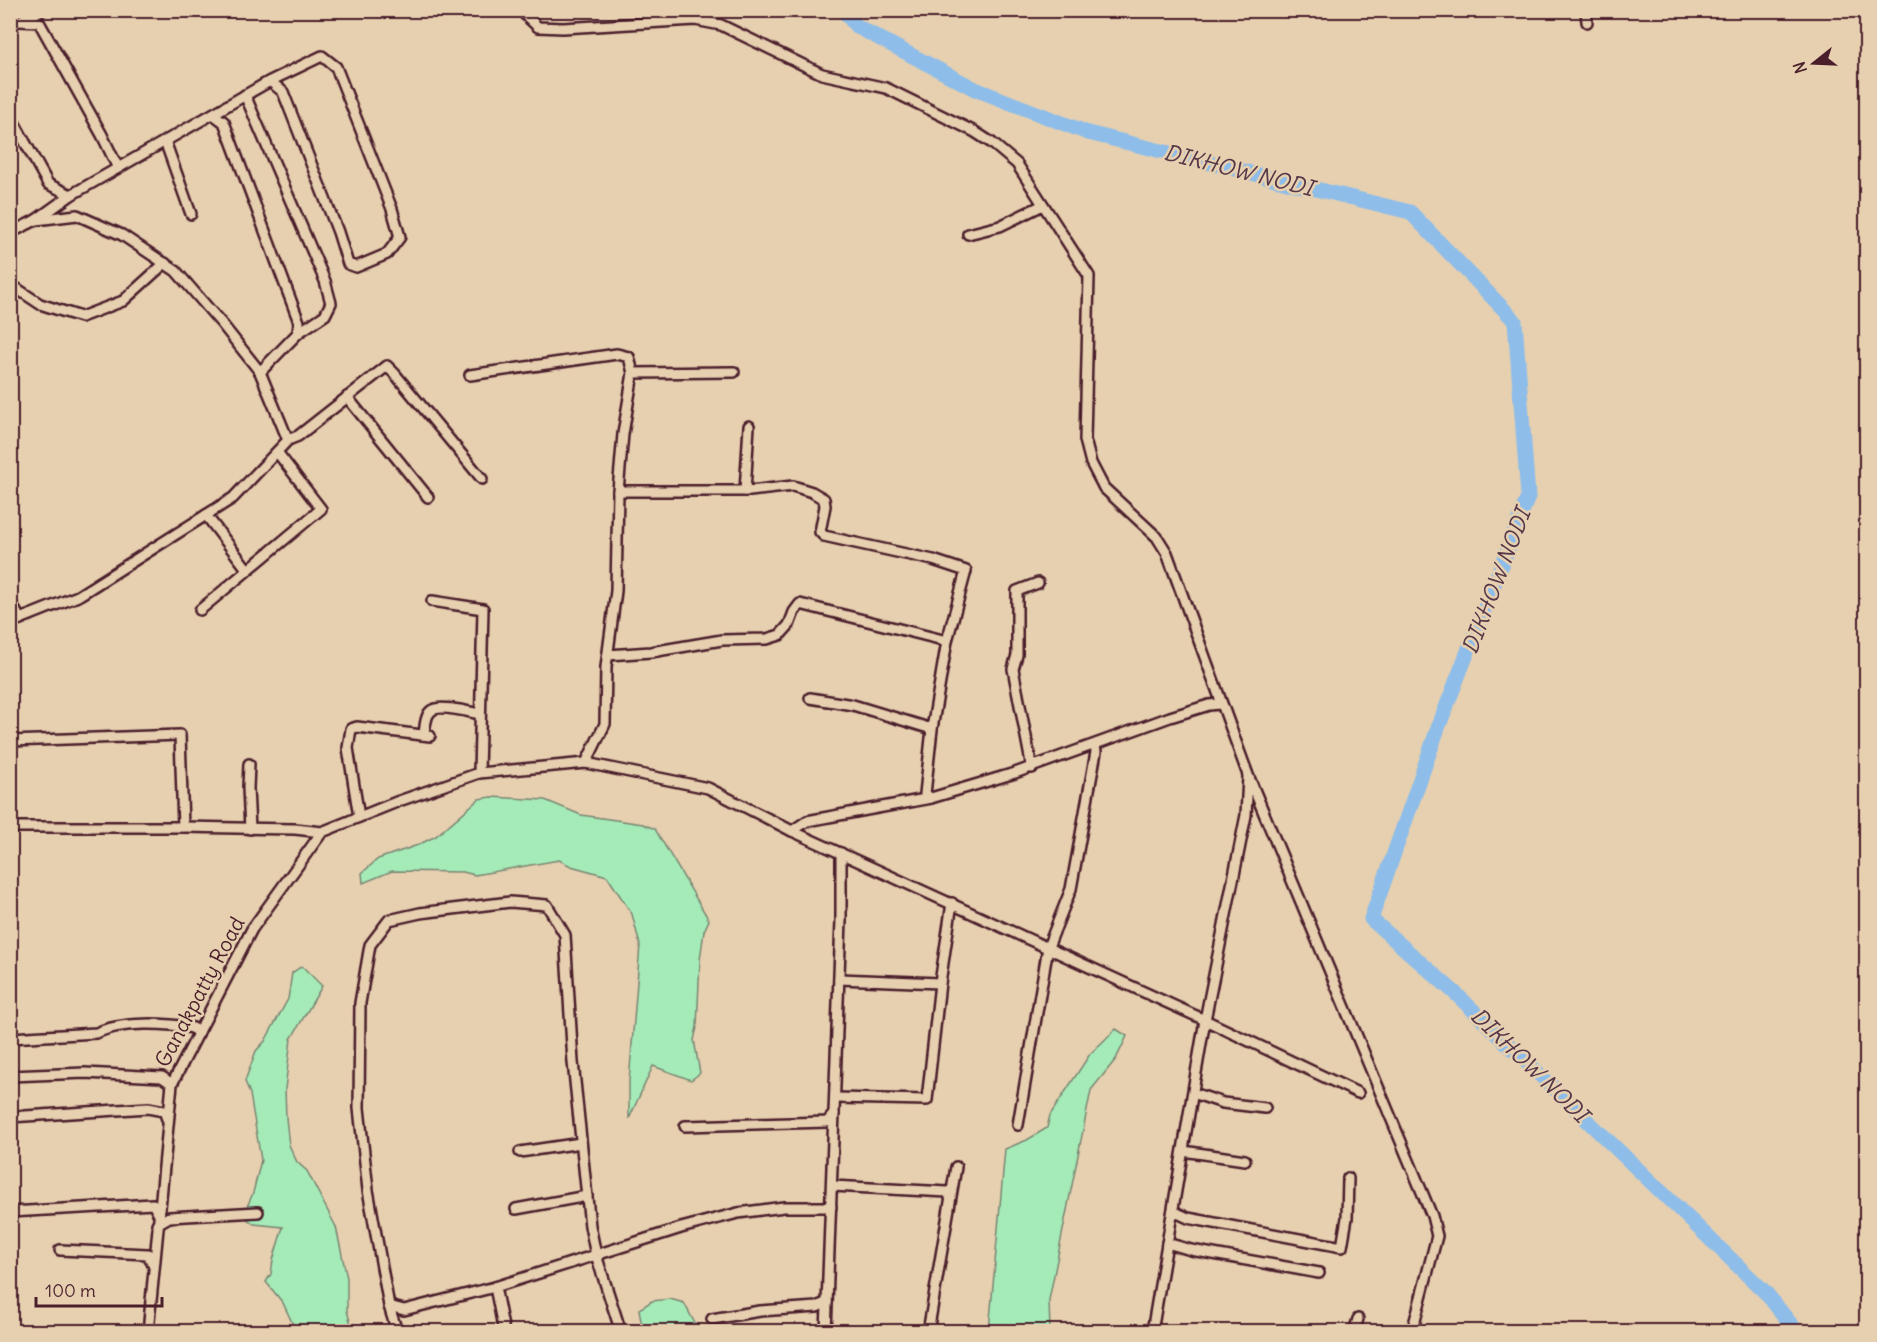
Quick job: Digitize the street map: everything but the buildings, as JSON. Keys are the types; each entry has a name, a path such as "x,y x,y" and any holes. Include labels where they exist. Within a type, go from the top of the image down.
{"street":[{"path":"15,23 42,10"},
{"path":"520,10 538,27 563,28 695,20 721,25 822,74 886,88 975,132 1017,164 1089,276 1085,440 1091,463 1104,488 1157,537 1167,553 1248,775 1432,1216 1437,1236 1412,1332"},
{"path":"1586,10 1587,22"},
{"path":"15,23 39,22 118,168"},
{"path":"10,233 36,220 71,195 245,95 270,81 322,56 336,67 392,208 400,237 387,254 356,267 348,264 338,232 283,92 270,81"},
{"path":"245,95 325,281 331,303 325,315 298,333 260,372"},
{"path":"213,114 224,122 240,170 299,322 298,333"},
{"path":"10,115 48,184 71,195"},
{"path":"165,141 191,214"},
{"path":"968,234 1000,226 1043,206"},
{"path":"36,220 77,215 122,235 176,271 260,372 288,440"},
{"path":"10,284 40,304 81,317 123,301 165,263"},
{"path":"470,375 617,354 629,357 633,373 623,434 618,492 616,591 608,655 605,724 586,764"},
{"path":"10,601 15,621 78,596 233,498 288,440 298,436 387,366 482,479"},
{"path":"633,373 734,372"},
{"path":"347,397 428,497"},
{"path":"745,491 749,426"},
{"path":"200,610 321,509 277,452"},
{"path":"618,492 745,491 793,486 822,497 825,502 820,529 824,536 933,560 966,571 947,641 932,729 925,794 930,798"},
{"path":"206,515 247,570"},
{"path":"1032,768 1013,669 1017,656 1017,591 1038,584"},
{"path":"432,601 483,609 479,773"},
{"path":"608,655 651,652 722,640 767,639 780,635 789,625 800,604 947,641"},
{"path":"810,698 853,705 932,729"},
{"path":"792,831 807,821 930,798 1032,768 1170,717 1209,705 1221,705"},
{"path":"359,817 348,748 351,729 357,727 427,735 427,717 432,710 438,708 480,714"},
{"path":"10,741 180,735 183,827"},
{"path":"1018,1125 1048,947 1071,889 1093,773 1095,746"},
{"path":"249,764 250,829"},
{"path":"10,827 183,827 295,829 322,832 479,773 586,764 708,788 792,831 1048,947 1358,1093"},
{"path":"1152,1332 1205,1020 1246,815 1248,775"},
{"name":"Ganakpatty Road","path":"148,1332 172,1084 252,929 322,832"},
{"path":"826,1332 839,979 841,853"},
{"path":"397,1332 389,1306 368,1190 359,1108 360,1003 370,945 389,920 420,913 510,902 547,905 565,935 581,1143 590,1226 596,1255 621,1332"},
{"path":"835,1098 927,1100 940,983 952,903"},
{"path":"839,979 940,983"},
{"path":"10,1038 96,1033 108,1028 171,1024 193,1028 198,1034"},
{"path":"10,1076 85,1073 162,1077 172,1084"},
{"path":"1193,1093 1223,1103 1265,1108"},
{"path":"10,1117 148,1108 164,1111 167,1119"},
{"path":"685,1126 827,1122 834,1114"},
{"path":"520,1152 581,1143"},
{"path":"1183,1151 1245,1160"},
{"path":"928,1332 956,1167"},
{"path":"1173,1211 1188,1218 1342,1247 1347,1218 1348,1178"},
{"path":"832,1186 948,1192 950,1197"},
{"path":"516,1209 587,1196"},
{"path":"10,1212 153,1204 158,1213"},
{"path":"389,1306 404,1310 495,1287 738,1213 784,1207 831,1208"},
{"path":"157,1224 169,1217 258,1212"},
{"path":"1167,1243 1191,1250 1319,1273"},
{"path":"60,1250 148,1254 154,1267"},
{"path":"495,1287 504,1332"},
{"path":"712,1319 760,1311 817,1307 827,1302"},
{"path":"1354,1332 1358,1319"}],"green space":[{"path":"491,797 545,800 581,815 643,824 655,829 709,920 704,931 700,960 697,1027 694,1040 700,1073 691,1080 653,1066 629,1119 629,1082 640,945 632,914 607,876 571,866 559,860 475,875 463,872 392,871 363,883 362,873 378,859 436,836 479,799"},
{"path":"302,966 322,986 291,1039 285,1089 289,1145 297,1162 307,1171 336,1227 347,1278 347,1311 353,1331 296,1331 283,1303 266,1282 271,1274 283,1227 254,1224 243,1216 253,1193 261,1160 250,1094 245,1081 256,1051 265,1041 288,999 292,973"},
{"path":"1116,1029 1127,1036 1116,1059 1091,1090 1049,1300 1050,1331 989,1331 1005,1149 1047,1128 1050,1115 1090,1054"},
{"path":"670,1299 684,1303 699,1331 647,1331 641,1321 639,1309 652,1301"}],"waterway":[{"name":"DIKHOW NODI","path":"843,10 856,26 975,89 1088,133 1410,212 1515,321 1528,497 1438,728 1371,919 1454,992 1766,1293 1797,1332"}]}
